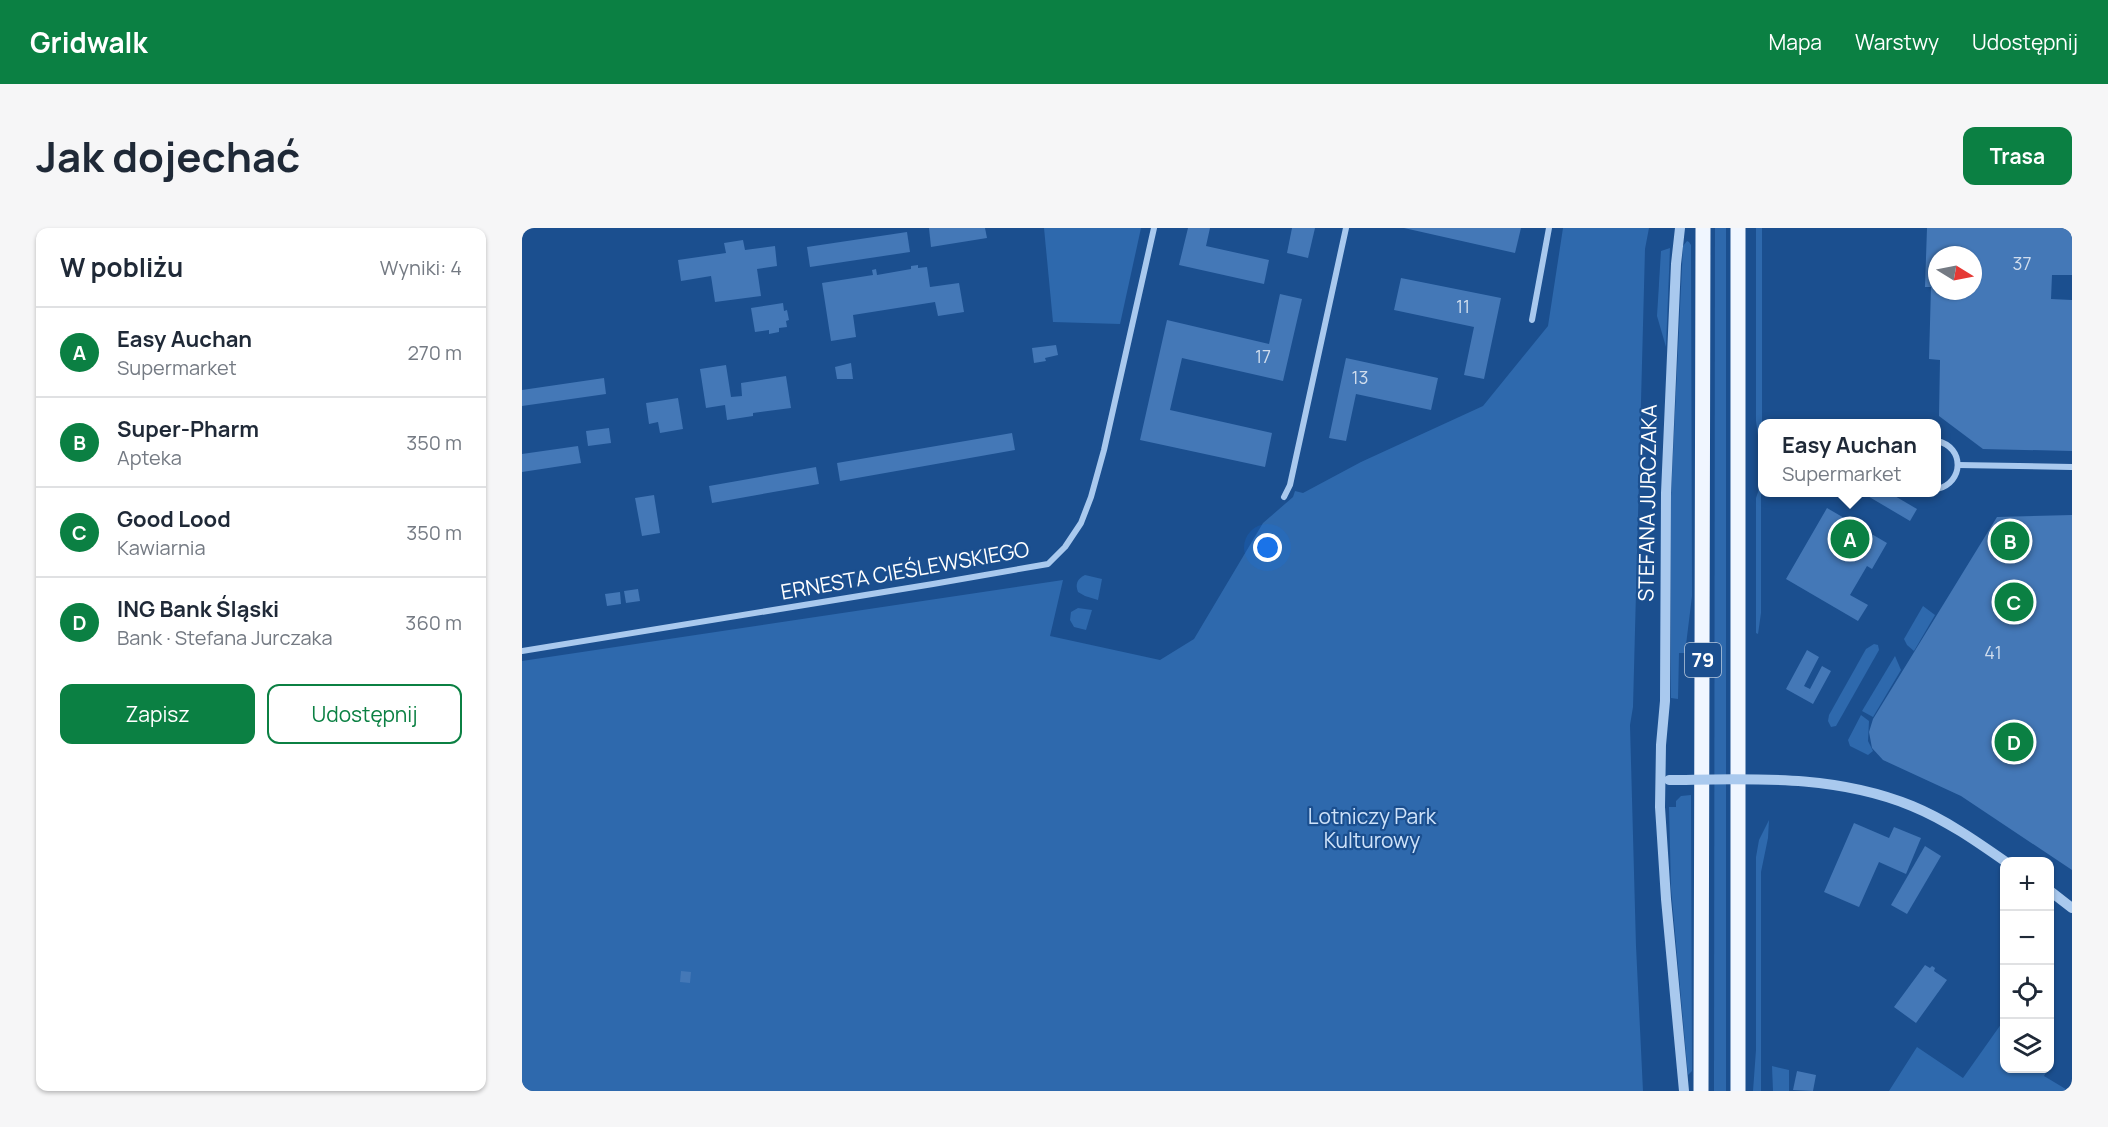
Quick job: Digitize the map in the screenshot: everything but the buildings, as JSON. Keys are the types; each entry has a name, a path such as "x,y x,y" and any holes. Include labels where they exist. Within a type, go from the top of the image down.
{"main road":[{"name":"79","path":"1701,1091 1703,228"},
{"name":"79","path":"1738,228 1738,1091"}],"street":[{"name":"ERNESTA CIEŚLEWSKIEGO","path":"522,651 1048,564 1065,547 1076,531 1091,497 1104,450 1154,228"},
{"path":"1284,498 1290,485 1346,228"},
{"path":"1532,320 1550,228"},
{"name":"STEFANA JURCZAKA","path":"1680,228 1676,264 1665,493 1665,780 1660,807 1684,1091"},
{"path":"1941,442 1954,451 1958,465 1954,479 1941,488"},
{"path":"1958,465 2072,467"},
{"path":"1665,780 1794,780 1830,783 1865,790 1934,816 2000,857"},
{"path":"2054,895 2072,908"}],"green space":[{"path":"1044,228 1141,228 1120,324 1053,322"},
{"name":"Lotniczy Park Kulturowy","path":"1563,228 1649,228 1645,249 1633,707 1630,725 1636,946 1643,1091 522,1091 522,661 1063,580 1050,636 1160,660 1194,639 1263,523 1293,497 1295,491 1303,493 1361,462 1483,406 1548,326"},
{"path":"1715,228 1726,228 1726,1091 1714,1091"},
{"path":"1756,228 1762,228 1762,419 1758,419 1758,436 1756,421"},
{"path":"1687,241 1691,245 1692,596 1685,653 1679,653 1678,699 1671,698 1671,496 1683,246"},
{"path":"1670,248 1666,347 1657,316 1661,251"},
{"path":"1758,492 1758,497 1761,497 1761,613 1758,634 1756,633 1756,498"},
{"path":"1085,575 1102,579 1098,600 1078,592 1077,582"},
{"path":"1923,606 1935,615 1914,651 1904,639"},
{"path":"1078,608 1092,610 1086,630 1074,627 1070,620 1071,612"},
{"path":"1874,644 1878,645 1879,650 1836,726 1831,727 1828,721 1829,715 1866,649"},
{"path":"1895,656 1901,670 1873,717 1862,711"},
{"path":"1861,715 1869,721 1868,741 1873,751 1868,755 1850,746 1848,740"},
{"path":"1691,795 1692,1071 1688,1075 1671,888 1669,807 1676,807 1676,801 1681,796"},
{"path":"1769,820 1761,872 1761,1091 1753,1091 1756,1050 1756,857 1759,840"},
{"path":"2000,1026 2000,1073 2046,1073 2044,1076 2069,1091 1889,1091 1917,1047 1963,1078"},
{"path":"1772,1066 1789,1070 1789,1091 1773,1091"}],"place":[{"name":"Easy Auchan","path":"1850,539"},
{"name":"Super-Pharm","path":"2010,541"},
{"name":"Good Lood","path":"2014,602"},
{"name":"ING Bank Śląski","path":"2014,742"}]}
